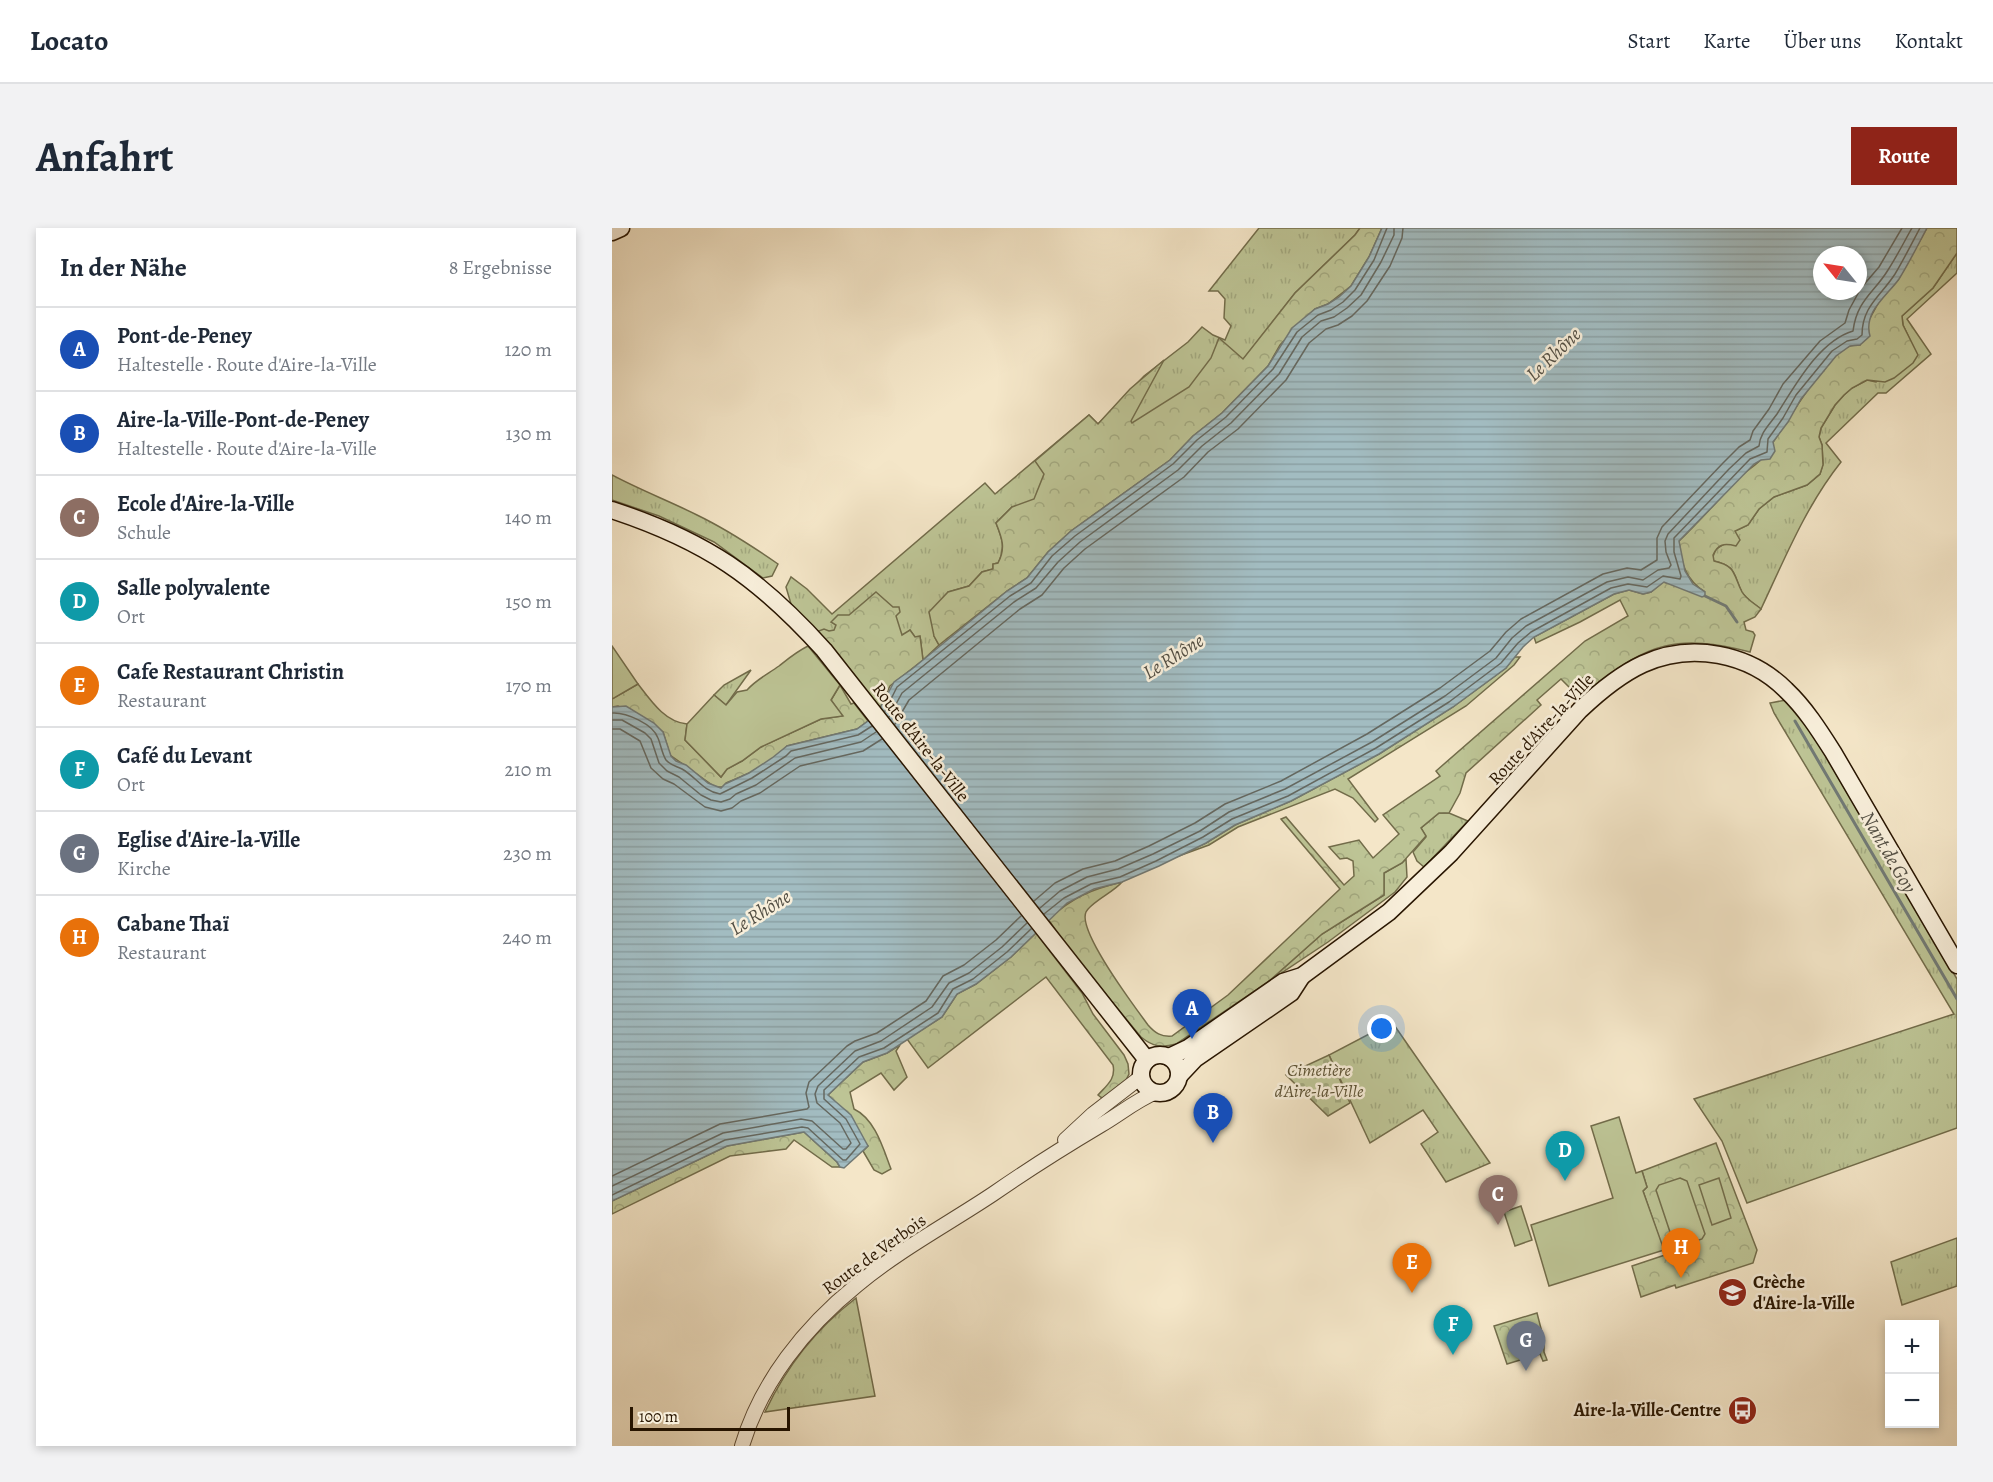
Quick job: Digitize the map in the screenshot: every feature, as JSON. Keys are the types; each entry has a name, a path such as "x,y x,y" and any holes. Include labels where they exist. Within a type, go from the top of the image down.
{"main road":[{"path":"612,232 621,228"},
{"name":"Route d'Aire-la-Ville","path":"612,510 676,534 720,558 771,596 803,627 1147,1060"},
{"name":"Route d'Aire-la-Ville","path":"1169,1057 1188,1048 1283,982 1302,976 1389,912 1451,853 1580,710 1601,690 1641,665 1664,656 1690,652 1717,654 1755,667 1785,688 1796,700 1833,752 1957,965"},
{"name":"Route d'Aire-la-Ville","path":"1179,1076 1195,1059 1291,993 1302,976"},
{"path":"1156,1055 1169,1057 1176,1063 1179,1076 1177,1082 1166,1092 1148,1089 1141,1077 1141,1070 1147,1060 1156,1055"}],"street":[{"name":"Route de Verbois","path":"1046,1158 1094,1114 1141,1077"},
{"name":"Route de Verbois","path":"742,1446 753,1416 779,1369 806,1333 858,1283 1136,1100 1156,1092"}],"green space":[{"path":"1259,228 1360,228 1295,293 1243,360 1039,503 1012,507 996,523 1002,543 1002,553 998,563 993,564 993,569 982,572 969,586 948,592 934,636 939,645 923,660 920,637 915,637 910,630 854,677 791,604 786,587 791,577 807,589 832,614 985,483 995,494 1089,415 1098,424 1144,376 1188,342 1202,327 1225,340 1231,326 1224,318 1225,299 1218,291 1209,291"},
{"path":"1360,228 1382,228 1369,257 1351,286 1328,304 1315,309 1280,345 1268,366 1222,413 1193,436 1170,460 1071,531 1048,552 1027,578 939,645 934,636 929,612 948,592 969,586 982,572 993,569 993,564 998,563 1002,553 1002,543 996,523 1012,507 1034,499 1044,474 1035,461 1089,415 1098,424 1130,389 1164,360 1132,423 1189,387 1211,358 1219,338 1243,359 1295,293"},
{"path":"1927,228 1957,228 1957,253 1933,288 1902,316 1903,325 1918,355 1913,363 1894,378 1885,382 1867,380 1844,395 1821,428 1819,437 1822,445 1823,465 1820,474 1807,485 1774,497 1759,509 1748,525 1735,531 1740,540 1736,546 1722,545 1713,555 1714,561 1731,569 1744,595 1761,609 1755,617 1744,622 1746,630 1755,635 1750,652 1725,646 1683,643 1665,646 1631,660 1592,688 1584,677 1569,687 1561,679 1537,700 1541,705 1466,773 1460,793 1449,813 1439,813 1421,828 1426,836 1402,863 1384,873 1384,895 1322,934 1268,982 1176,1044 1158,1046 1141,1037 1069,950 1048,919 1082,895 1122,882 1089,908 1086,912 1086,922 1090,935 1109,969 1151,1028 1161,1035 1172,1036 1228,995 1340,889 1281,819 1286,817 1344,885 1354,876 1353,861 1347,858 1340,859 1329,847 1359,840 1373,858 1399,834 1383,815 1440,776 1436,771 1585,641 1628,616 1620,600 1536,643 1534,637 1614,594 1629,590 1643,594 1651,592 1663,582 1705,592 1689,577 1681,557 1679,541 1739,478 1761,460 1828,363 1850,346 1860,345 1869,320 1880,300 1898,280"},
{"path":"1957,253 1957,273 1907,319 1931,354 1886,393 1878,393 1826,443 1841,462 1807,514 1761,609 1744,595 1731,569 1712,559 1716,549 1726,543 1735,531 1748,525 1759,509 1774,497 1807,485 1820,474 1823,464 1819,437 1821,428 1844,395 1867,380 1876,382 1917,355 1903,325 1902,316 1933,288"},
{"path":"612,475 708,520 749,544 778,564 772,576 763,578 714,542 659,516 612,500"},
{"path":"876,592 893,607 899,607 900,612 896,616 902,635 910,630 915,637 920,636 923,660 890,686 880,708 816,632 824,629 834,630 836,625 831,622 838,615 849,615"},
{"path":"612,646 638,684 612,699"},
{"path":"808,646 840,685 831,700 843,716 821,719 761,747 727,769 721,777 685,740 687,724 714,695 726,705 737,692 747,690"},
{"path":"1514,657 1520,657 1514,665 1466,706 1348,779 1378,819 1375,822 1353,798 1335,789 1238,827 1209,845 1176,857 1206,843 1235,825 1291,801 1379,754 1453,707 1506,668"},
{"path":"751,670 726,705 714,695 724,685"},
{"path":"638,684 653,704 665,715 687,724 685,740 721,777 727,769 761,747 821,719 842,716 831,700 840,685 851,704 854,703 868,721 857,729 787,746 759,768 726,783 724,787 715,787 670,755 663,732 618,706 612,707 612,699"},
{"path":"1786,700 1808,726 1957,979 1957,1128 1747,1203 1722,1141 1694,1099 1954,1014 1774,713 1770,703"},
{"path":"1439,813 1449,813 1468,821 1424,867 1417,861 1413,852 1426,837 1421,828"},
{"path":"1406,859 1407,877 1395,892 1328,942 1268,982 1322,934 1384,895 1384,873"},
{"path":"1036,933 1082,993 1093,1014 1124,1055 1128,1064 1129,1074 1126,1080 1103,1099 1098,1095 1112,1078 1113,1065 1046,977 928,1068 907,1039 942,1017 957,994 976,984 1011,957"},
{"path":"1392,1022 1490,1163 1446,1182 1421,1144 1438,1132 1423,1110 1370,1143 1329,1055"},
{"path":"900,1045 896,1051 907,1077 894,1090 881,1073 850,1092 854,1109 868,1120 885,1152 891,1169 882,1174 874,1170 863,1151 868,1146 828,1095 863,1062 887,1053"},
{"name":"Cimetière d'Aire-la-Ville","path":"1329,1055 1350,1103 1328,1116 1286,1075"},
{"path":"1619,1117 1636,1173 1642,1171 1647,1187 1643,1191 1664,1250 1549,1286 1531,1225 1613,1198 1591,1126"},
{"path":"804,1132 840,1167 832,1167 794,1140 786,1149 730,1156 612,1214 612,1201 727,1146"},
{"path":"1716,1143 1757,1250 1753,1263 1641,1297 1632,1266 1665,1255 1643,1191 1647,1187 1642,1171"},
{"path":"1680,1178 1687,1181 1705,1234 1702,1239 1678,1247 1674,1244 1656,1190 1659,1185"},
{"path":"1719,1178 1731,1218 1712,1225 1699,1185"},
{"path":"1521,1206 1532,1240 1515,1246 1504,1212"},
{"path":"1957,1238 1957,1286 1902,1305 1891,1262"},
{"path":"856,1298 875,1396 765,1412 773,1395 804,1349 828,1322"},
{"path":"1537,1313 1547,1360 1543,1361 1540,1354 1507,1364 1494,1326"}],"water":[{"name":"Le Rhône","path":"1382,228 1927,228 1899,279 1873,312 1869,327 1870,336 1860,345 1850,346 1836,356 1801,399 1773,442 1775,451 1770,459 1754,464 1679,541 1685,571 1693,584 1705,592 1705,596 1702,597 1664,582 1651,592 1643,594 1629,590 1614,594 1534,637 1506,668 1453,707 1379,754 1291,801 1235,825 1206,843 1159,866 1122,882 1094,889 1067,903 1011,957 976,984 957,994 942,1017 887,1053 863,1062 828,1095 851,1115 868,1146 844,1168 840,1167 804,1132 727,1146 612,1201 612,707 626,706 654,723 663,732 671,756 676,761 686,765 708,783 721,788 749,773 787,746 857,729 880,708 894,682 1007,591 1027,578 1048,552 1071,531 1170,460 1193,436 1222,413 1268,366 1292,328 1315,309 1339,297 1351,286 1369,257"}],"waterway":[{"path":"1705,596 1726,606 1737,622"},
{"name":"Nant de Goy","path":"1795,721 1957,999"}],"place":[{"name":"Pont-de-Peney","path":"1192,1039"},
{"name":"Aire-la-Ville-Pont-de-Peney","path":"1213,1143"},
{"name":"Salle polyvalente","path":"1565,1181"},
{"name":"Ecole d'Aire-la-Ville","path":"1498,1225"},
{"name":"Cabane Thaï","path":"1681,1278"},
{"name":"Crèche d'Aire-la-Ville","path":"1732,1292"},
{"name":"Cafe Restaurant Christin","path":"1412,1293"},
{"name":"Café du Levant","path":"1453,1355"},
{"name":"Eglise d'Aire-la-Ville","path":"1526,1371"},
{"name":"Aire-la-Ville-Centre","path":"1742,1410"}]}
